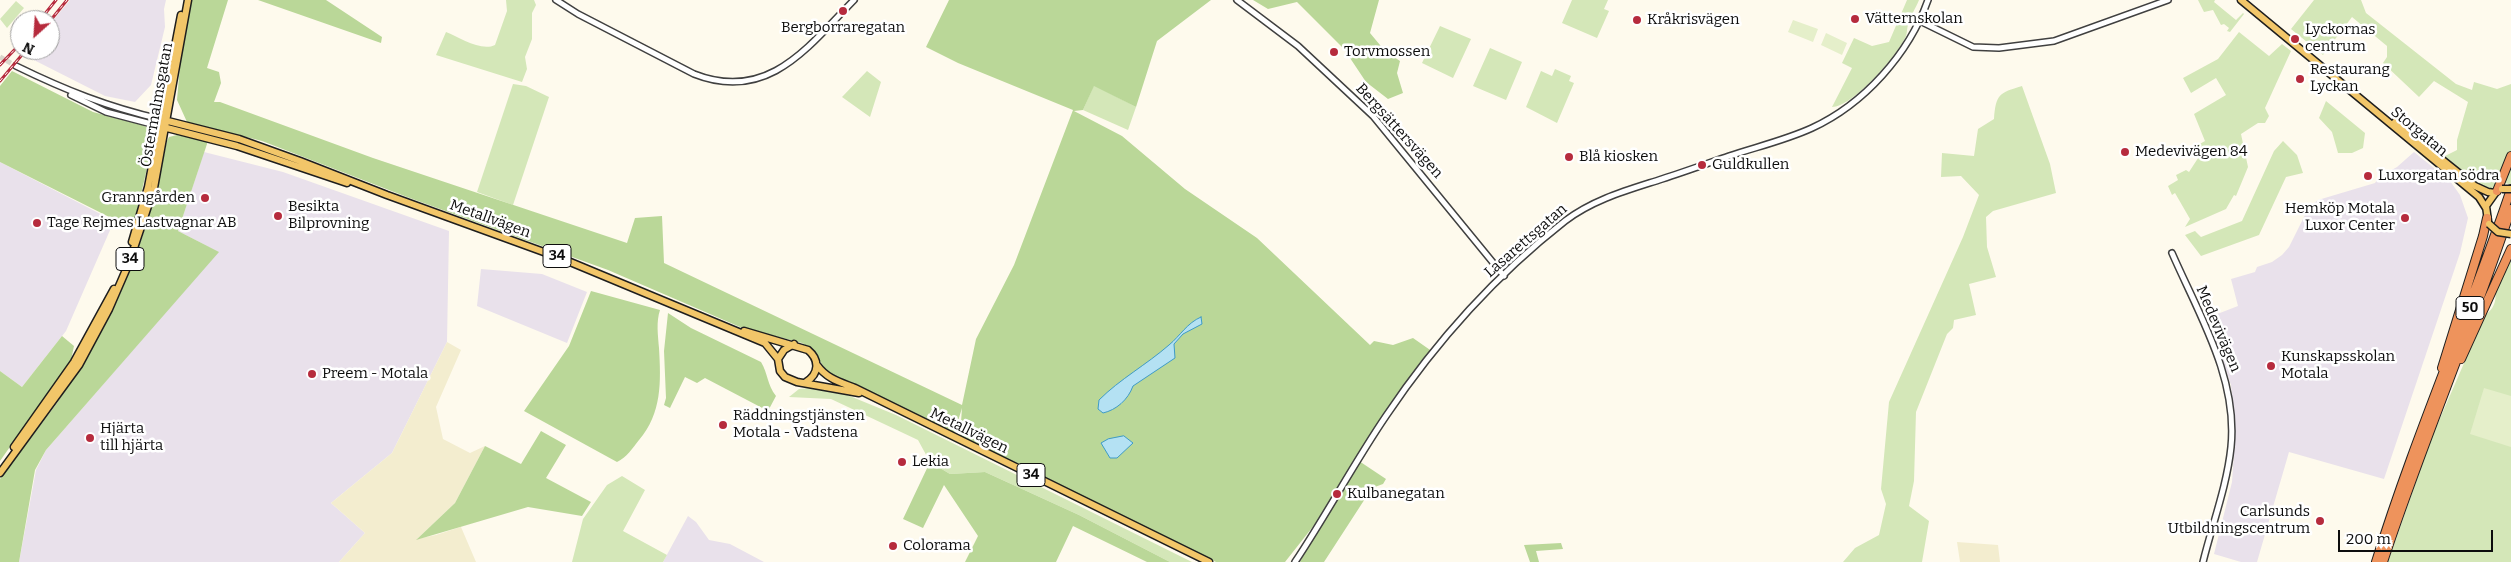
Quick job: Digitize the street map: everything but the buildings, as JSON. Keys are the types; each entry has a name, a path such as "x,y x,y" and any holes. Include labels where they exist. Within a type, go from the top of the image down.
{"highway":[{"path":"2498,191 2511,156"},
{"name":"50","path":"2376,562 2424,425 2485,268 2511,189"},
{"name":"50","path":"2383,562 2511,209"},
{"path":"2424,425 2488,221"},
{"path":"2448,382 2475,331 2511,250"}],"main road":[{"name":"Östermalmsgatan","path":"164,120 184,0"},
{"name":"Östermalmsgatan","path":"0,466 74,362 116,283 142,211 164,120 188,0"},
{"name":"Storgatan","path":"2240,0 2479,197 2486,208"},
{"name":"Storgatan","path":"2247,0 2459,174 2482,190 2498,191"},
{"name":"Metallvägen","path":"164,120 256,145 386,195 563,259 765,343 778,359"},
{"name":"Östermalmsgatan","path":"0,473 69,382 109,309 150,203 162,127"},
{"name":"Metallvägen","path":"162,127 237,146 386,195"},
{"path":"2511,189 2498,191 2489,199 2486,208 2488,221 2498,232 2511,234"},
{"name":"Metallvägen","path":"724,326 794,344"},
{"path":"778,359 782,352 794,344"},
{"name":"34","path":"794,344 812,353 817,365"},
{"name":"34","path":"778,359 780,371 785,377 797,382 806,382"},
{"name":"Metallvägen","path":"817,365 827,376 1209,562"},
{"path":"806,382 814,375 817,365"},
{"name":"Metallvägen","path":"806,382 839,388 874,398"},
{"name":"Metallvägen","path":"1188,553 1204,562"}],"street":[{"path":"556,0 578,14 687,71 706,78 731,82 764,77 790,64 854,0"},
{"name":"Bergsättersvägen","path":"1237,0 1298,46 1373,116 1504,276"},
{"name":"Lasarettsgatan","path":"1296,562 1399,397 1448,335 1504,276 1567,219 1600,200 1799,133 1833,116 1862,95 1885,72 1905,45 1920,20 1928,0"},
{"path":"1920,20 1973,47 2000,48 2054,41 2168,0"},
{"path":"16,66 62,89 94,108 162,127"},
{"path":"62,89 108,106 164,120"},
{"name":"Medevivägen","path":"2172,254 2217,355 2230,402 2232,432 2230,458 2203,562"}],"shaded area":[{"path":"70,0 166,0 164,9 165,27 151,85 135,102 105,96 34,60 60,60 60,12"},
{"path":"204,152 283,172 449,231 447,342 392,453 331,503 365,533 339,562 19,562 36,470 46,450 218,252 178,231"},
{"path":"2414,152 2450,181 2460,195 2468,218 2460,253 2384,479 2289,452 2257,562 2241,562 2214,554 2232,482 2235,438 2231,385 2207,318 2238,306 2231,279 2255,272 2257,267 2272,262 2282,255 2289,247 2309,207 2318,200 2375,183 2379,177 2397,167"},
{"path":"0,162 114,221 66,331 22,387 0,371"},
{"path":"481,269 542,274 587,292 567,343 477,306"},
{"path":"447,342 461,350 436,407 443,439 470,453 485,446 455,503 417,539 436,535 497,515 461,527 476,562 339,562 365,533 331,503 392,453"},
{"path":"688,516 696,522 709,540 730,544 764,562 663,562"},
{"path":"1957,542 1998,545 2000,562 1960,562"}],"green space":[{"path":"191,0 228,0 207,68 219,72 221,83 214,102 220,102 373,158 627,243 635,218 662,216 664,263 962,405 976,339 1014,265 1073,110 958,63 926,47 949,0 1211,0 1157,41 1136,107 1094,86 1083,110 1074,111 1122,136 1185,189 1257,238 1370,345 1374,341 1393,345 1413,338 1433,352 1413,378 1359,461 1386,479 1383,484 1372,488 1324,562 1300,562 1330,505 1285,562 1216,562 960,436 962,408 954,434 867,390 830,376 812,349 802,343 740,327 608,270 407,197 262,141 187,122 177,100 181,53"},
{"path":"258,0 326,0 382,37 381,43"},
{"path":"506,0 534,0 536,5 532,13 532,39 525,57 527,69 522,82 436,55 446,32 483,47 495,45 507,11"},
{"path":"1253,0 1379,0 1370,33 1385,51 1400,61 1397,73 1403,93 1388,99 1366,82 1344,49 1297,2 1268,9"},
{"path":"1572,0 1608,0 1604,9 1609,11 1597,38 1562,23"},
{"path":"1907,0 1919,0 1909,22 1906,36 1894,55 1863,90 1841,105 1832,107 1852,68 1842,63 1854,38 1872,46 1889,42"},
{"path":"2198,0 2215,0 2214,2 2236,20 2244,14 2230,32 2227,31 2229,28 2224,24 2221,25 2213,10 2204,12"},
{"path":"2314,0 2361,0 2366,13 2456,84 2472,90 2474,82 2497,89 2511,84 2511,185 2500,181 2494,188 2489,189 2471,180 2443,157 2457,150 2457,140 2468,102 2434,81 2419,97 2383,63 2387,57 2387,46 2352,17 2323,55 2291,29"},
{"path":"16,1 24,8 22,10 10,10 10,24 7,28 0,19"},
{"path":"1793,20 1818,29 1813,42 1788,32"},
{"path":"1440,26 1471,39 1453,78 1422,63"},
{"path":"2239,32 2269,56 2282,44 2291,51 2265,108 2269,116 2265,123 2258,123 2241,134 2248,167 2236,196 2234,195 2226,209 2185,227 2190,219 2175,193 2172,195 2168,186 2178,180 2176,175 2186,170 2189,172 2202,152 2198,145 2205,141 2194,114 2226,95 2216,78 2191,93 2183,78 2218,59"},
{"path":"1826,33 1847,43 1842,55 1821,45"},
{"path":"1490,48 1522,62 1506,100 1473,86"},
{"path":"1555,69 1571,76 1569,81 1574,83 1557,123 1526,107 1541,71 1552,76"},
{"path":"12,71 93,112 142,125 152,130 154,138 133,229 0,162 0,86"},
{"path":"867,71 881,82 870,117 842,97"},
{"path":"513,84 526,86 549,97 513,205 477,192"},
{"path":"1094,85 1136,107 1128,130 1083,110"},
{"path":"2022,86 2050,164 2056,193 1993,211 1986,217 1987,247 1996,277 1969,284 1976,315 1954,320 1953,328 1947,334 1916,412 1914,481 1909,506 1929,521 1922,562 1843,562 1855,548 1879,535 1886,504 1881,489 1889,402 1963,237 1979,195 1961,176 1941,177 1942,153 1974,156 1978,129 1994,119 1996,104 2000,96"},
{"path":"2326,101 2365,133 2363,148 2352,153 2338,153 2332,132 2319,118"},
{"path":"177,135 208,141 178,231 219,252 46,450 35,470 19,562 0,562 0,479 57,403 104,327 120,294 142,238 158,185 167,141 169,137"},
{"path":"2283,141 2297,155 2303,173 2286,177 2259,235 2201,256 2185,235 2195,231 2201,237 2242,221 2274,151"},
{"path":"2511,256 2511,562 2388,562 2431,439 2485,315 2494,305 2495,292"},
{"path":"591,291 660,310 658,329 660,385 656,408 647,430 624,458 617,462 524,411 569,346"},
{"path":"668,313 691,328 761,362 776,396 768,411 705,378 697,383 685,377 670,408 664,405 666,398 664,351"},
{"path":"62,336 74,346 71,360 0,461 0,371 22,387"},
{"path":"810,388 840,392 896,415 1192,562 1170,562 1079,515 985,472 950,474 930,462 918,440 831,399 789,397 799,389"},
{"path":"2484,388 2511,396 2511,447 2470,434"},
{"path":"541,431 566,445 546,478 591,502 582,516 528,507 416,540 455,503 485,446 521,464"},
{"path":"930,462 950,474 985,472 1079,515 1170,562 1147,562 1073,526 1056,562 965,562 978,536 944,485 923,528 903,519"},
{"path":"622,476 645,490 623,531 667,555 663,562 572,562 583,519 607,485"},
{"path":"1561,543 1563,549 1536,551 1539,562 1530,562 1524,545"}],"water":[{"path":"1201,317 1202,324 1183,334 1174,344 1175,358 1133,386 1125,400 1117,407 1103,413 1098,409 1099,400 1107,392 1160,352"},
{"path":"1124,436 1133,443 1117,458 1110,458 1101,443 1108,439"}],"tunnel":[{"path":"0,57 16,66"}],"railway":[{"path":"48,10 56,0"},
{"path":"59,10 67,0"},
{"path":"0,65 10,54"},
{"path":"0,81 18,60"}],"place":[{"name":"Bergborraregatan","path":"843,11"},
{"name":"Vätternskolan","path":"1855,19"},
{"name":"Kråkrisvägen","path":"1637,20"},
{"name":"Lyckornas centrum","path":"2295,39"},
{"name":"Torvmossen","path":"1334,52"},
{"name":"Restaurang Lyckan","path":"2300,79"},
{"name":"Medevivägen 84","path":"2125,152"},
{"name":"Blå kiosken","path":"1569,157"},
{"name":"Guldkullen","path":"1702,165"},
{"name":"Luxorgatan södra","path":"2368,176"},
{"name":"Granngården","path":"205,198"},
{"name":"Besikta Bilprovning","path":"278,216"},
{"name":"Hemköp Motala Luxor Center","path":"2405,218"},
{"name":"Tage Rejmes Lastvagnar AB","path":"37,223"},
{"name":"Kunskapsskolan Motala","path":"2271,366"},
{"name":"Preem - Motala","path":"312,374"},
{"name":"Räddningstjänsten Motala - Vadstena","path":"723,425"},
{"name":"Hjärta till hjärta","path":"90,438"},
{"name":"Lekia","path":"902,462"},
{"name":"Kulbanegatan","path":"1337,494"},
{"name":"Carlsunds Utbildningscentrum","path":"2320,521"},
{"name":"Colorama","path":"893,546"}]}
